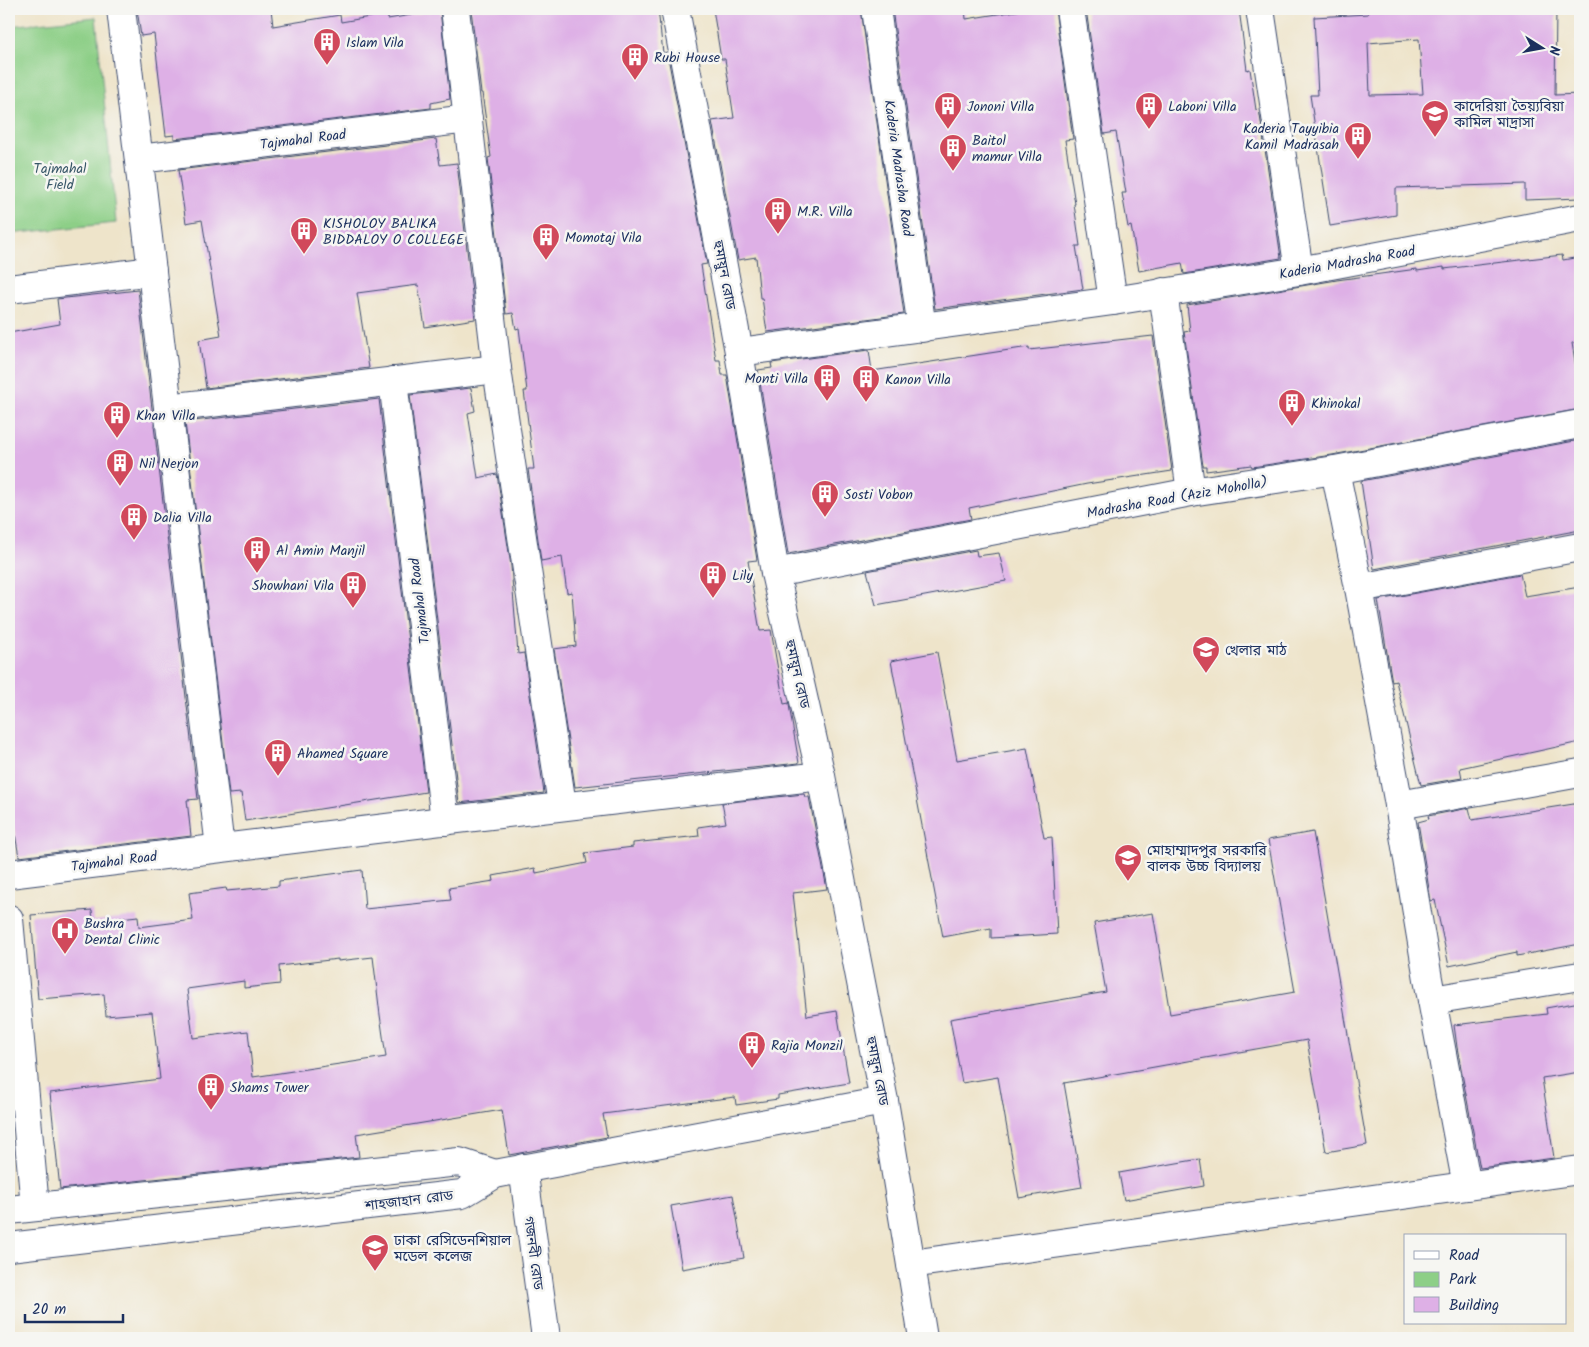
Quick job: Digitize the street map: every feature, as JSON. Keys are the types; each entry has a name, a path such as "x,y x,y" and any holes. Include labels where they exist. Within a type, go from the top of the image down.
{"street":[{"path":"121,9 220,848"},
{"path":"455,9 497,369 562,806"},
{"name":"হুমায়ুন রোড","path":"675,9 739,352 775,573 821,776 884,1101 923,1338"},
{"name":"Kaderia Madrasha Road","path":"876,9 922,328"},
{"path":"1070,9 1113,301"},
{"path":"1260,9 1299,271"},
{"name":"Tajmahal Road","path":"139,159 468,119"},
{"name":"Kaderia Madrasha Road","path":"739,352 1113,301 1299,271 1580,218"},
{"path":"9,288 152,271"},
{"path":"1163,292 1191,492"},
{"path":"168,408 497,369"},
{"name":"Tajmahal Road","path":"393,381 445,821"},
{"name":"Madrasha Road (Aziz Moholla)","path":"775,573 1191,492 1335,470 1580,424"},
{"path":"1335,470 1359,588 1467,1186"},
{"path":"1359,588 1580,546"},
{"path":"1399,805 1580,773"},
{"name":"Tajmahal Road","path":"9,874 821,776"},
{"path":"9,919 22,1208 459,1162 495,1174 884,1101"},
{"path":"1432,1000 1580,976"},
{"name":"গজনবী রোড","path":"523,1168 546,1338"},
{"path":"911,1264 1580,1170"},
{"name":"শাহজাহান রোড","path":"9,1246 462,1194 495,1174"}],"green space":[{"name":"Tajmahal Field","path":"96,17 116,223 9,234 9,26"}],"building":[{"path":"137,9 271,9 273,26 340,15 341,22 387,14 388,19 440,10 450,99 431,103 431,108 174,139 174,135 166,136 154,34 141,36"},
{"path":"471,9 658,9 663,53 667,52 707,264 701,265 716,360 720,360 722,375 727,375 757,560 748,561 760,631 771,630 784,704 789,703 799,763 575,787 554,649 576,646 572,592 567,593 562,557 541,561 528,469 534,469 524,391 527,391 519,328 516,329 513,313 506,314 488,158 491,157"},
{"path":"713,9 861,9 904,314 767,332 762,298 760,298 756,257 738,260 712,121 734,118 725,59 721,59"},
{"path":"892,9 965,9 966,19 1029,9 1055,9 1073,139 1065,140 1075,204 1080,246 1076,246 1083,289 935,309"},
{"path":"1086,9 1239,9 1247,70 1250,69 1256,110 1259,109 1281,258 1184,274 1182,263 1139,271 1131,226 1128,227 1122,193 1126,193 1116,132 1104,134"},
{"name":"কাদেরিয়া তৈয়্যবিয়া কামিল মাদ্রাসা","path":"1368,9 1556,9 1555,95 1580,94 1580,198 1525,200 1525,184 1396,188 1396,215 1330,226 1310,95 1318,95 1314,17 1368,14","holes":["1419,39 1423,94 1370,95 1368,43"]},
{"path":"436,139 440,165 457,163 475,319 425,327 418,285 357,293 369,368 206,388 199,340 221,336 202,220 186,223 178,170"},
{"path":"1562,255 1563,260 1580,257 1580,342 1572,343 1580,392 1580,409 1332,455 1252,467 1251,465 1206,471 1206,466 1203,466 1184,332 1190,331 1187,305 1337,280 1417,269 1417,271 1444,267 1444,269"},
{"path":"138,290 198,799 187,800 191,836 19,857 9,798 9,333 60,324 57,299"},
{"path":"1153,336 1172,471 1087,484 969,508 971,519 788,554 758,370 772,368 771,363 869,350 872,371 1029,347 1029,350"},
{"path":"471,388 475,411 468,413 478,478 497,474 511,566 518,654 524,653 544,793 459,803 410,395"},
{"path":"379,399 426,792 245,821 241,793 229,794 185,422"},
{"path":"1580,440 1580,530 1374,569 1361,481"},
{"path":"976,550 977,556 999,553 1006,581 876,605 867,571"},
{"path":"1520,574 1525,596 1580,587 1580,742 1460,768 1462,778 1421,785 1396,681 1392,682 1378,600"},
{"path":"937,652 957,760 1027,748 1044,838 1052,837 1057,934 991,938 991,928 943,937 891,661"},
{"path":"804,794 805,797 809,797 827,889 793,893 807,1016 837,1011 849,1083 778,1095 778,1099 736,1105 735,1097 603,1114 607,1137 509,1155 502,1110 356,1134 359,1157 60,1189 50,1093 160,1079 152,1012 106,1016 104,994 38,999 31,915 92,910 93,921 138,916 139,927 193,920 189,893 226,888 227,891 279,886 279,881 362,870 365,909 451,900 449,888 494,881 493,876 535,868 536,873 587,863 585,853 633,847 633,843 699,836 698,827 726,823 722,803","holes":["373,957 386,1057 253,1077 248,1031 193,1038 187,989 244,981 244,988 280,984 279,966"]},
{"path":"1580,803 1580,944 1517,956 1517,952 1449,966 1435,900 1431,901 1418,822 1429,819 1428,816 1469,808 1472,820"},
{"path":"1313,832 1367,1145 1326,1152 1307,1040 1064,1083 1082,1187 1019,1198 998,1077 962,1083 950,1019 1106,992 1094,923 1153,913 1170,1014 1295,992 1268,840"},
{"path":"1580,1002 1580,1072 1542,1078 1554,1158 1480,1168 1454,1025 1547,1014 1546,1008"},
{"path":"1200,1159 1204,1186 1124,1200 1119,1173"},
{"path":"733,1195 744,1258 682,1269 671,1206"}],"place":[{"name":"Islam Vila","path":"327,66"},
{"name":"Rubi House","path":"635,81"},
{"name":"Jononi Villa","path":"948,130"},
{"name":"Laboni Villa","path":"1149,130"},
{"name":"কাদেরিয়া তৈয়্যবিয়া কামিল মাদ্রাসা","path":"1435,138"},
{"name":"Kaderia Tayyibia Kamil Madrasah","path":"1358,160"},
{"name":"Baitol mamur Villa","path":"953,172"},
{"name":"M.R. Villa","path":"778,235"},
{"name":"KISHOLOY BALIKA BIDDALOY O COLLEGE","path":"304,255"},
{"name":"Momotaj Vila","path":"546,261"},
{"name":"Monti Villa","path":"827,402"},
{"name":"Kanon Villa","path":"866,403"},
{"name":"Khinokal","path":"1292,427"},
{"name":"Khan Villa","path":"117,439"},
{"name":"Nil Nerjon","path":"120,487"},
{"name":"Sosti Vobon","path":"825,518"},
{"name":"Dalia Villa","path":"134,541"},
{"name":"Al Amin Manjil","path":"257,574"},
{"name":"Lily","path":"713,599"},
{"name":"Showhani Vila","path":"353,609"},
{"name":"খেলার মাঠ","path":"1206,674"},
{"name":"Ahamed Square","path":"278,777"},
{"name":"মোহাম্মাদপুর সরকারি বালক উচ্চ বিদ্যালয়","path":"1128,882"},
{"name":"Bushra Dental Clinic","path":"65,955"},
{"name":"Rajia Monzil","path":"752,1069"},
{"name":"Shams Tower","path":"211,1111"},
{"name":"ঢাকা রেসিডেনশিয়াল মডেল কলেজ","path":"375,1272"}]}
